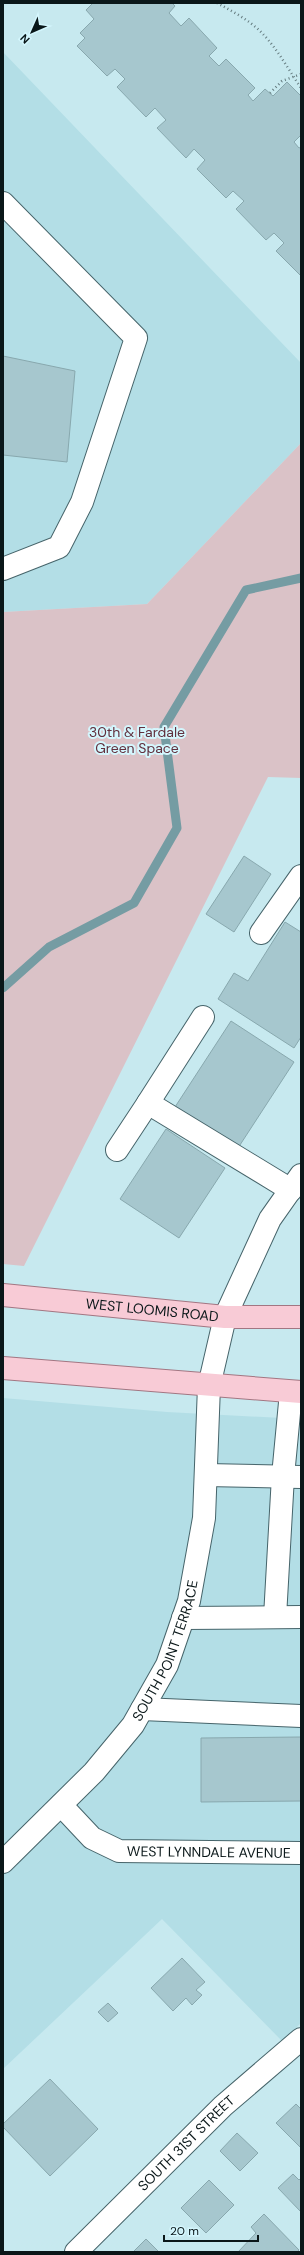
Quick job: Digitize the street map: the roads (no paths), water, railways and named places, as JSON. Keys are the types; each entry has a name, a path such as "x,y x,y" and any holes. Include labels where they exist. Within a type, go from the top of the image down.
{"main road":[{"name":"WEST LOOMIS ROAD","path":"3,1295 225,1317 301,1316"},
{"path":"3,1368 296,1392"}],"street":[{"path":"3,203 136,338 82,502 59,547 3,569"},
{"path":"261,933 301,876"},
{"path":"118,1150 203,1017"},
{"path":"148,1103 297,1184"},
{"name":"SOUTH POINT TERRACE","path":"3,1862 94,1772 133,1725 167,1664 189,1601 204,1518 209,1386 225,1317 270,1219 297,1184"},
{"path":"275,1618 292,1477 296,1392"},
{"path":"206,1476 292,1477"},
{"path":"183,1618 301,1617"},
{"path":"142,1709 301,1716"},
{"name":"WEST LYNNDALE AVENUE","path":"61,1805 92,1838 119,1851 301,1853"},
{"name":"SOUTH 31ST STREET","path":"76,2252 223,2106 301,2039"}],"waterway":[{"path":"3,988 49,947 134,903 177,828 164,727 246,590 301,578"}],"park label":[{"name":"30th & Fardale Green Space","path":"137,740"}]}
